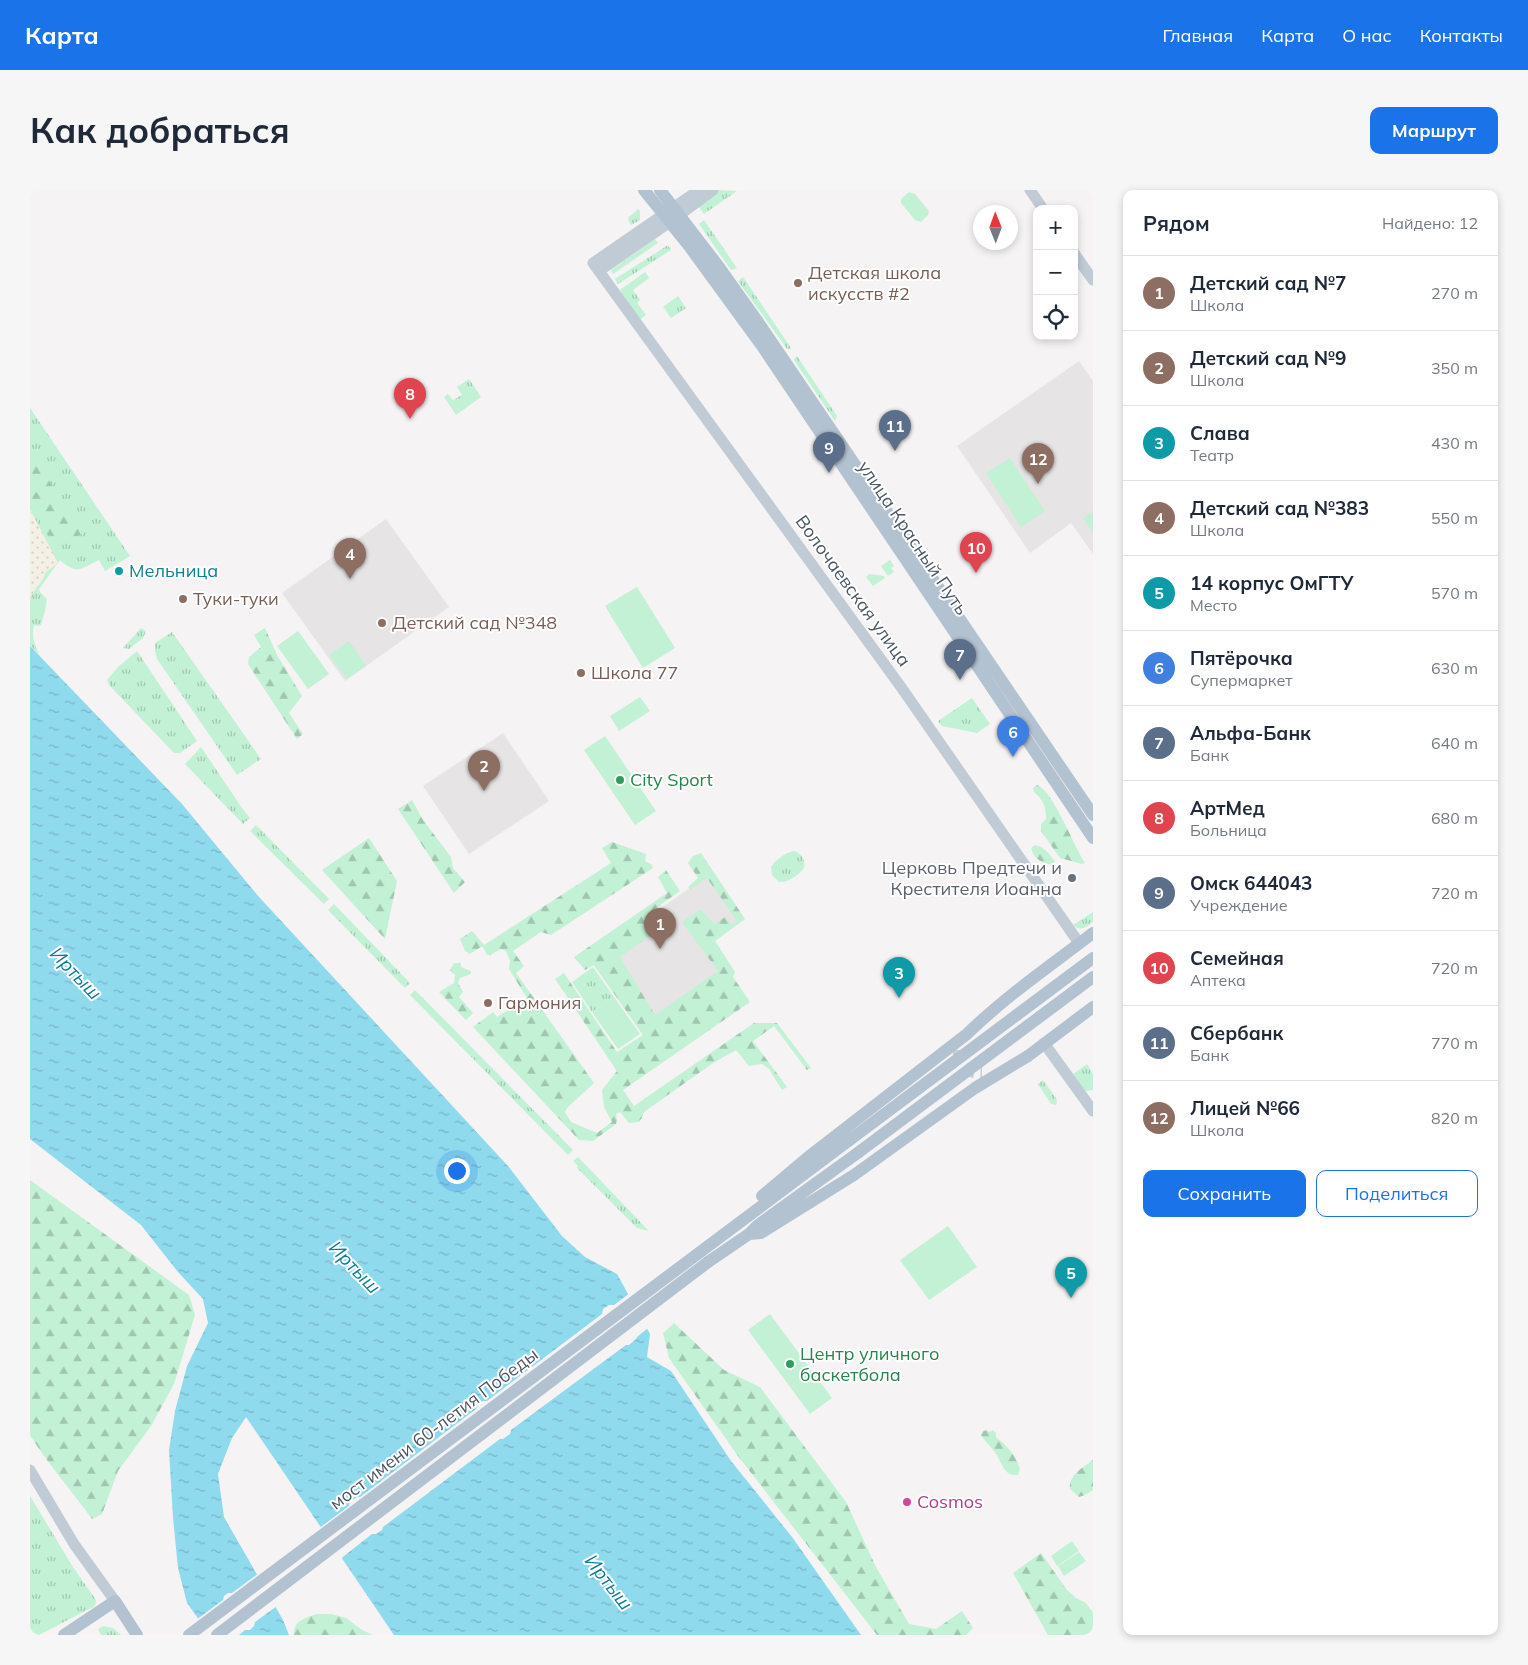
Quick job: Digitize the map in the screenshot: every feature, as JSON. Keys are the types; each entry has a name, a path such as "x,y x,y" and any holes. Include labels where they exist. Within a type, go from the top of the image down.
{"main road":[{"name":"улица Красный Путь","path":"644,190 672,215 758,322 1093,838"},
{"name":"улица Красный Путь","path":"660,190 672,215"},
{"name":"улица Красный Путь","path":"884,517 1093,815"},
{"path":"750,1215 757,1200 771,1188 967,1034 996,1006 1093,933"},
{"name":"мост имени 60-летия Победы","path":"189,1635 1093,958"},
{"path":"749,1234 758,1225 1093,978"},
{"path":"749,1234 762,1232 854,1175 974,1088 1028,1056 1093,1007"},
{"path":"959,1050 967,1034"},
{"path":"982,1073 1010,1067"},
{"name":"мост имени 60-летия Победы","path":"217,1635 708,1262 749,1234"},
{"path":"64,1635 117,1604"},
{"path":"78,1635 117,1604"},
{"path":"117,1604 137,1635"}],"street":[{"path":"672,215 698,190"},
{"path":"672,215 713,190"},
{"path":"1030,190 1040,205"},
{"name":"Волочаевская улица","path":"672,215 596,267 901,687 1079,943"},
{"path":"1078,259 1093,280"},
{"path":"1044,1044 1093,1111"},
{"path":"30,1470 74,1544 117,1604"}],"shaded area":[{"path":"1079,361 1093,381 1093,554 1071,523 1030,553 957,446"},
{"path":"386,519 449,607 345,681 282,593"},
{"path":"503,733 549,801 469,854 423,786"},
{"path":"707,876 739,922 713,940 735,972 643,1035 589,958"}],"green space":[{"path":"717,190 737,191 704,214 697,204"},
{"path":"909,192 915,194 929,211 928,215 921,222 915,220 901,203 901,199"},
{"path":"638,209 640,211 640,220 631,225 628,220 629,217"},
{"path":"704,220 737,268 731,270 699,224"},
{"path":"655,239 658,243 613,274 611,270"},
{"path":"668,245 671,250 618,284 615,279"},
{"path":"645,272 649,278 633,290 640,300 637,303 646,315 639,320 620,290"},
{"path":"743,277 790,349 787,349 738,281"},
{"path":"678,296 686,308 671,318 663,307"},
{"path":"797,356 837,416 835,421 794,360"},
{"path":"469,379 481,397 456,415 444,397 448,394 453,400 462,395 457,387"},
{"path":"30,408 130,556 105,571 99,560 88,566 75,569 70,568 60,560 39,589 47,599 41,625 34,625 33,629 34,641 40,656 30,645"},
{"path":"30,452 58,494 30,483"},
{"path":"1010,458 1045,511 1021,527 986,473"},
{"path":"35,492 63,501 83,534 68,539 48,535 35,511 31,496"},
{"path":"1093,511 1093,533 1083,518"},
{"path":"890,560 894,566 891,568 894,572 888,576 881,566"},
{"path":"869,574 884,576 885,578 873,586 866,577"},
{"path":"637,587 675,648 643,668 605,606"},
{"path":"141,628 146,631 143,638 129,649 123,648"},
{"path":"265,628 277,655 302,696 289,713 303,734 297,739 248,664 249,657 261,647 254,635"},
{"path":"298,631 329,674 308,689 277,646"},
{"path":"172,632 261,759 237,775 157,659 155,643"},
{"path":"349,641 366,666 347,679 329,655"},
{"path":"137,651 197,741 180,753 174,753 110,686 107,680 118,667"},
{"path":"640,697 650,711 619,731 610,716"},
{"path":"972,698 990,724 977,733 942,726 938,721"},
{"name":"City Sport","path":"605,736 656,811 635,825 584,750"},
{"path":"201,747 250,818 243,824 185,764"},
{"path":"1037,785 1050,797 1085,863 1082,864 1060,858 1041,831 1041,824 1046,819 1046,813 1043,803 1033,790"},
{"path":"412,800 423,820 451,857 453,868 465,882 454,893 398,809"},
{"path":"256,825 329,899 324,904 250,831"},
{"path":"369,838 397,881 385,939 322,870"},
{"path":"612,842 646,854 645,861 651,864 653,868 551,935 541,932 513,951 524,966 516,973 594,1083 567,1108 565,1112 571,1122 597,1133 612,1122 604,1107 602,1090 617,1071 555,979 564,973 617,1052 643,1035 594,965 585,970 574,957 667,893 658,877 666,870 680,891 649,913 661,928 620,957 655,1015 718,971 682,922 701,909 714,924 725,917 733,925 737,921 707,878 690,890 688,887 698,878 688,863 693,856 701,853 745,919 715,941 735,972 733,977 750,1002 623,1090 634,1106 754,1023 777,1023 811,1068 807,1070 774,1026 753,1041 787,1087 782,1090 769,1069 762,1064 749,1066 736,1050 713,1063 644,1112 638,1122 629,1123 620,1112 616,1114 616,1124 593,1141 579,1140 473,1027 493,1012 497,1017 527,998 509,969 510,961 506,951 501,949 487,955 483,947 481,947 470,954 465,951 460,939 472,931 484,945 611,863 602,848"},
{"path":"1035,845 1044,849 1051,856 1055,861 1052,865 1036,858 1031,848"},
{"path":"794,851 802,857 804,868 793,878 779,882 772,875 771,867 781,857"},
{"path":"334,904 410,983 405,988 328,910"},
{"path":"1093,912 1093,922 1088,926 1079,928 1073,925"},
{"path":"454,963 461,963 461,967 471,971 471,974 460,978 458,983 463,992 459,997 473,1013 466,1020 439,992 454,983 455,975 450,970"},
{"path":"593,967 614,997 592,1012 572,982"},
{"path":"415,990 573,1150 568,1155 410,995"},
{"path":"614,997 640,1034 618,1049 592,1012"},
{"path":"1087,1064 1093,1074 1093,1090 1085,1091 1073,1074"},
{"path":"1043,1080 1056,1098 1056,1105 1051,1104 1038,1084"},
{"path":"578,1157 649,1231 637,1228 577,1168 578,1166 573,1161"},
{"path":"30,1180 189,1295 195,1315 174,1384 151,1426 118,1471 102,1514 92,1519 30,1435"},
{"path":"948,1226 977,1267 929,1300 900,1260"},
{"name":"Центр уличного баскетбола","path":"770,1314 832,1398 810,1414 748,1330"},
{"path":"674,1323 724,1370 760,1387 846,1502 876,1567 909,1624 936,1629 962,1611 973,1628 966,1635 877,1635 738,1456 669,1358 663,1333"},
{"path":"987,1430 989,1432 993,1430 996,1433 996,1437 1014,1455 1020,1469 1018,1475 1009,1474 1003,1467 997,1455 981,1435 983,1431"},
{"path":"1093,1460 1093,1490 1079,1497 1070,1489 1071,1480 1077,1472"},
{"path":"30,1496 73,1567 96,1600 95,1606 39,1635 30,1635"},
{"path":"1072,1541 1079,1551 1057,1566 1051,1556"},
{"path":"1079,1552 1086,1561 1064,1576 1058,1566"},
{"path":"1041,1553 1067,1590 1076,1598 1086,1603 1093,1613 1093,1635 1048,1635 1013,1573"},
{"path":"316,1614 331,1614 346,1618 362,1630 373,1635 294,1635 295,1626 298,1623"},
{"path":"103,1626 113,1628 121,1635 101,1635 98,1629"}],"sand":[{"path":"30,509 58,563 46,572 30,597"}],"water":[{"name":"Иртыш","path":"30,646 182,804 259,897 508,1166 562,1236 585,1257 617,1274 650,1334 647,1357 671,1371 731,1461 792,1537 861,1635 394,1635 246,1417 232,1438 218,1474 224,1517 283,1620 289,1635 210,1635 187,1603 178,1568 169,1450 175,1411 187,1366 208,1323 203,1299 178,1272 141,1225 30,1139"}],"pier":[{"path":"630,1293 649,1327 636,1339 511,1430 510,1434 500,1439 383,1527 382,1530 372,1534 339,1560 318,1529 349,1506 350,1502 360,1497 476,1409 478,1404 487,1401 602,1314 603,1309 609,1305 614,1305"},
{"path":"259,1573 277,1606 255,1622 250,1630 245,1630 239,1635 207,1635 196,1620 223,1600 224,1596 228,1593 232,1593"}],"tunnel":[{"path":"959,1050 960,1060 964,1067 972,1072 982,1073"}],"place":[{"name":"Детская школа искусств #2","path":"798,283"},
{"name":"АртМед","path":"410,419"},
{"name":"Сбербанк","path":"895,451"},
{"name":"Омск 644043","path":"829,473"},
{"name":"Лицей №66","path":"1038,484"},
{"name":"Мельница","path":"119,571"},
{"name":"Семейная","path":"976,573"},
{"name":"Детский сад №383","path":"350,579"},
{"name":"Туки-туки","path":"183,599"},
{"name":"Детский сад №348","path":"382,623"},
{"name":"Школа 77","path":"581,673"},
{"name":"Альфа-Банк","path":"960,680"},
{"name":"Пятёрочка","path":"1013,757"},
{"name":"City Sport","path":"620,780"},
{"name":"Детский сад №9","path":"484,791"},
{"name":"Церковь Предтечи и Крестителя Иоанна","path":"1072,878"},
{"name":"Детский сад №7","path":"660,949"},
{"name":"Слава","path":"899,998"},
{"name":"Гармония","path":"488,1003"},
{"name":"14 корпус ОмГТУ","path":"1071,1298"},
{"name":"Центр уличного баскетбола","path":"790,1364"},
{"name":"Cosmos","path":"907,1502"}]}
